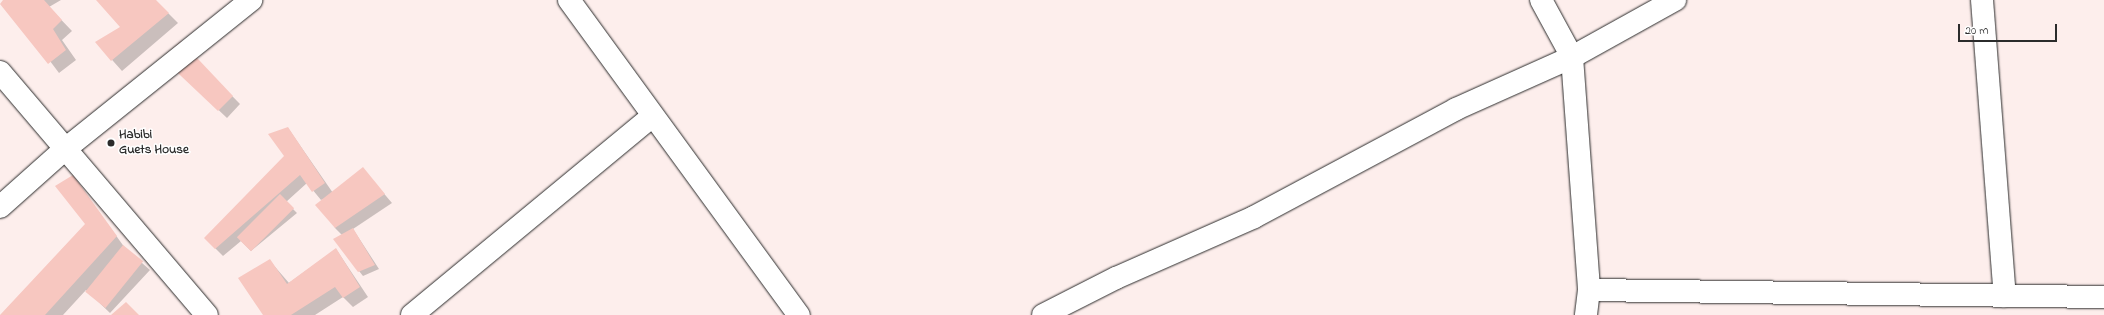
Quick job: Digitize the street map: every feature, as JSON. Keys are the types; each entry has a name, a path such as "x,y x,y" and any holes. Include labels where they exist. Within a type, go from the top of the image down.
{"street":[{"path":"0,207 64,150 251,0"},
{"path":"569,0 651,117 800,315"},
{"path":"1541,0 1572,57 1590,290 1586,315"},
{"path":"1043,315 1116,278 1254,217 1456,109 1572,57 1676,0"},
{"path":"1982,0 2005,296"},
{"path":"0,72 64,150 207,315"},
{"path":"412,315 651,117"},
{"path":"1590,290 2104,297"}],"building":[{"path":"3,0 44,0 62,20 53,29 66,50 48,64 0,4"},
{"path":"96,0 156,0 169,13 111,61 95,42 120,27"},
{"path":"181,41 233,96 218,111 162,58"},
{"path":"288,127 325,183 312,192 300,175 215,249 204,238 284,156 268,134"},
{"path":"363,167 385,194 335,228 315,205"},
{"path":"73,175 117,236 45,315 0,315 85,224 55,186"},
{"path":"280,194 294,208 251,251 237,237"},
{"path":"353,228 375,265 358,272 333,239"},
{"path":"123,245 143,261 105,308 85,292"},
{"path":"336,248 360,287 343,298 335,287 291,315 263,315 238,278 270,259 287,284"},
{"path":"126,302 139,315 111,315"}],"place":[{"name":"Habibi Guets House","path":"111,143"}]}
